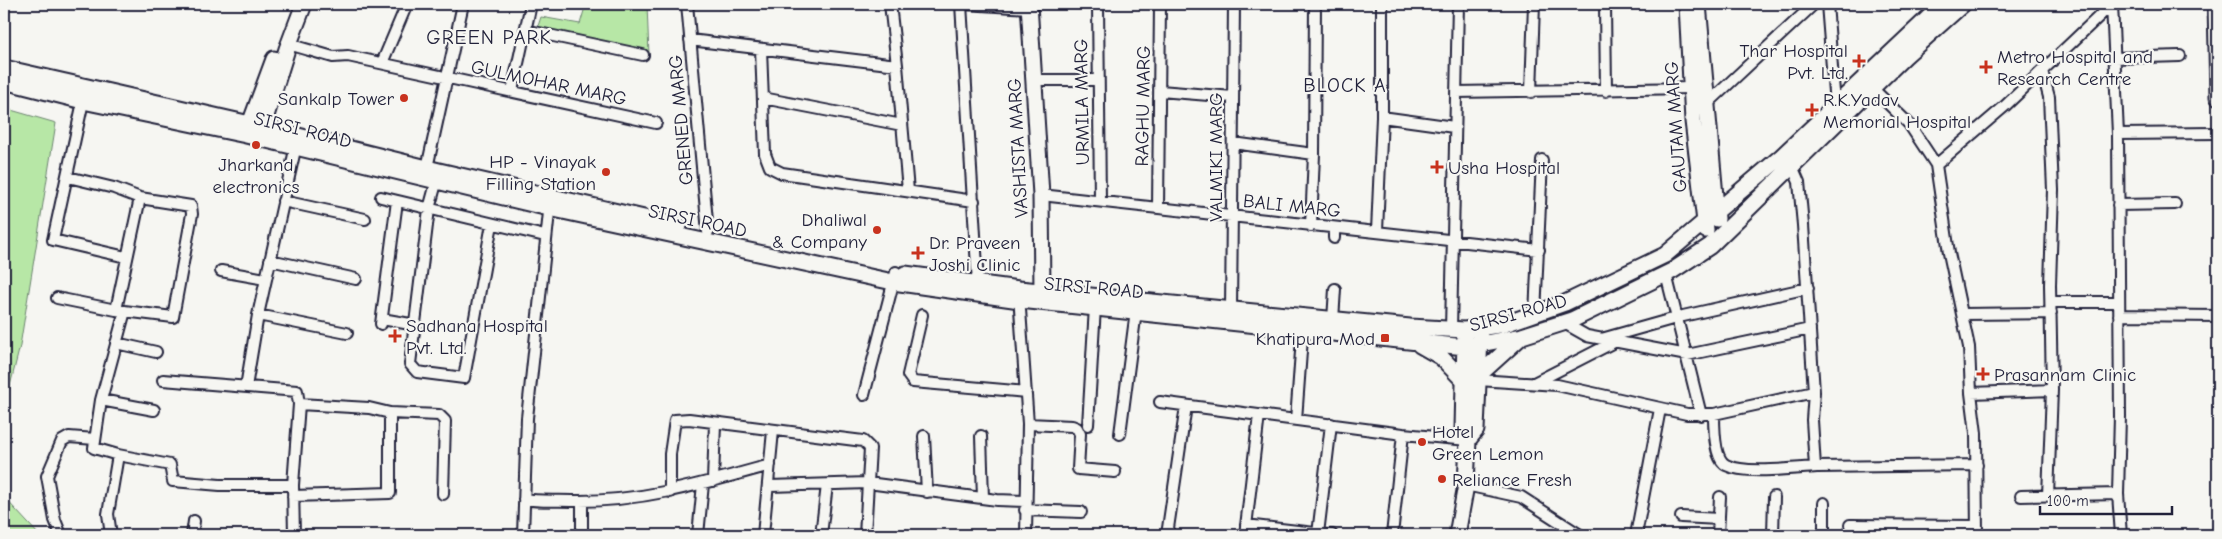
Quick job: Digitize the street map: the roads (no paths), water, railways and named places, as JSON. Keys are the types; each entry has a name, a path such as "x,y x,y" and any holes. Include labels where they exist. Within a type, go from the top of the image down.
{"street":[{"path":"255,131 294,4"},
{"path":"255,131 273,94 288,44 304,4"},
{"path":"382,63 407,4"},
{"path":"463,4 447,78 429,209 410,364 413,370 464,378 492,224"},
{"path":"512,91 531,4"},
{"name":"GRENED MARG","path":"688,4 708,232"},
{"path":"890,4 908,191"},
{"path":"961,4 978,284"},
{"path":"965,4 1029,6"},
{"name":"URMILA MARG","path":"1098,4 1100,201"},
{"name":"RAGHU MARG","path":"1158,208 1160,4"},
{"name":"VALMIKI MARG","path":"1231,310 1234,4"},
{"path":"1311,226 1314,154 1315,4"},
{"path":"1377,231 1382,117 1382,4"},
{"path":"1457,535 1466,486 1468,440 1463,430 1474,379 1472,346 1465,330 1452,239 1458,4"},
{"path":"1531,92 1534,4"},
{"path":"1605,4 1606,92"},
{"name":"GAUTAM MARG","path":"1686,4 1704,224 1716,241"},
{"name":"GAUTAM MARG","path":"1698,4 1716,213 1716,241"},
{"path":"1706,104 1814,4"},
{"path":"1827,4 1835,105"},
{"name":"SIRSI ROAD","path":"550,202 708,232 894,277 978,284 1019,294 1042,290 1231,310 1303,324 1410,340 1472,346 1522,336 1564,323 1666,274 1716,241 1792,166 1943,4"},
{"name":"SIRSI ROAD","path":"4,81 85,95 255,131 550,202 894,277 1019,294 1095,307 1136,311 1303,324 1332,320 1465,330 1535,315 1565,303 1665,255 1704,224 1835,105 1867,84 1963,4"},
{"path":"1936,165 2042,71 2112,4 2118,134 2120,314 2118,494 2121,535"},
{"path":"2216,4 2218,97"},
{"name":"VASHISTA MARG","path":"1029,6 1040,195 1042,290"},
{"path":"525,30 643,55"},
{"path":"690,40 896,65"},
{"name":"GULMOHAR MARG","path":"288,44 333,57 348,56 656,123"},
{"path":"762,49 766,154 770,167 782,173 974,201"},
{"path":"2115,58 2180,56"},
{"name":"SIRSI ROAD","path":"4,68 85,95"},
{"path":"2042,71 2049,97 2053,190 2052,390 2048,496"},
{"path":"1034,80 1098,80"},
{"path":"1850,525 1977,530 1975,412 1971,393 1969,347 1949,253 1936,165 1908,124 1867,84"},
{"path":"1456,92 1606,92 1692,88"},
{"path":"1160,91 1233,97"},
{"path":"85,95 53,240 126,257"},
{"path":"763,98 902,126"},
{"path":"1382,117 1454,127"},
{"path":"2118,134 2218,132"},
{"path":"246,387 258,314 297,141"},
{"path":"1232,143 1314,154"},
{"path":"1535,315 1542,160"},
{"path":"1792,166 1799,182 1808,288 1814,392 1812,420 1815,467"},
{"path":"57,298 120,310 172,317 191,220 191,206 140,198 114,188 68,177"},
{"name":"BALI MARG","path":"1040,195 1311,226 1334,233 1377,231 1539,250"},
{"path":"381,197 545,236"},
{"path":"140,198 126,257 116,344 101,400 95,449 170,465 172,481 220,485 293,485"},
{"path":"283,201 365,219"},
{"path":"397,201 382,322 416,325"},
{"path":"523,535 527,418 550,202"},
{"path":"2118,204 2175,204"},
{"path":"270,260 356,279"},
{"path":"221,271 266,279"},
{"path":"1666,274 1701,415"},
{"path":"864,395 894,277"},
{"path":"1602,339 1677,317 1808,288"},
{"path":"1332,320 1335,289"},
{"path":"1019,294 1028,424 1025,506 1026,535"},
{"path":"1963,314 2119,302"},
{"path":"1088,425 1095,307"},
{"path":"1120,434 1136,311"},
{"path":"258,314 347,333"},
{"path":"2120,314 2218,316"},
{"path":"922,315 908,375 910,380 913,382 1026,392"},
{"path":"1564,323 1587,336 1687,355 1810,329"},
{"path":"1296,420 1303,324"},
{"path":"1474,379 1522,336"},
{"path":"1410,340 1441,357 1474,379 1557,385 1660,409 1701,415 1714,414 1814,392"},
{"path":"1533,384 1616,341"},
{"path":"116,344 156,352"},
{"path":"164,380 297,391 299,404 293,485 294,535"},
{"path":"1971,393 2052,390"},
{"path":"101,400 154,410"},
{"path":"1160,402 1403,434 1468,440"},
{"path":"299,404 439,415 445,421 443,494"},
{"path":"1167,535 1186,406"},
{"path":"1636,535 1660,409"},
{"path":"293,496 390,493 390,412"},
{"path":"1714,414 1716,445 1722,461 1726,465 1743,468 1786,470 1815,467 1977,465"},
{"path":"1258,415 1245,530 1332,535"},
{"path":"670,492 670,454 675,420 689,419 773,432 863,441 870,448 865,535"},
{"path":"698,535 708,483 715,423"},
{"path":"1028,424 1072,426 1077,428 1080,434 1078,469 1115,472"},
{"path":"1318,534 1331,424"},
{"path":"763,535 770,486 773,432"},
{"path":"1392,535 1403,434"},
{"path":"924,436 927,492"},
{"path":"981,436 983,498"},
{"path":"61,535 55,520 47,476 62,441 69,437 95,439"},
{"path":"111,535 108,514 118,455"},
{"path":"524,499 534,501 582,501 649,496 708,483 770,465"},
{"path":"770,486 868,484 1080,512"},
{"path":"821,535 827,485"},
{"path":"1466,486 1521,497 1580,535"},
{"path":"2021,496 2118,494"},
{"path":"1718,535 1720,497"},
{"path":"1774,497 1774,535"},
{"path":"582,501 582,535"},
{"path":"1824,503 1824,535"},
{"path":"1681,517 1719,519"},
{"path":"192,535 194,521"}],"place":[{"name":"Thar Hospital Pvt. Ltd.","path":"1859,61"},
{"name":"Metro Hospital and Research Centre","path":"1986,67"},
{"name":"Sankalp Tower","path":"404,98"},
{"name":"R.K.Yadav Memorial Hospital","path":"1812,110"},
{"name":"Jharkand electronics","path":"256,145"},
{"name":"Usha Hospital","path":"1437,167"},
{"name":"HP - Vinayak Filling Station","path":"606,172"},
{"name":"Dhaliwal & Company","path":"877,230"},
{"name":"Dr. Praveen Joshi Clinic","path":"918,253"},
{"name":"Sadhana Hospital Pvt. Ltd.","path":"395,336"},
{"name":"Khatipura Mod","path":"1385,338"},
{"name":"Prasannam Clinic","path":"1983,374"},
{"name":"Hotel Green Lemon","path":"1422,442"},
{"name":"Reliance Fresh","path":"1442,479"}],"district":[{"name":"GREEN PARK","path":"489,37"},
{"name":"BLOCK A","path":"1345,85"}]}
